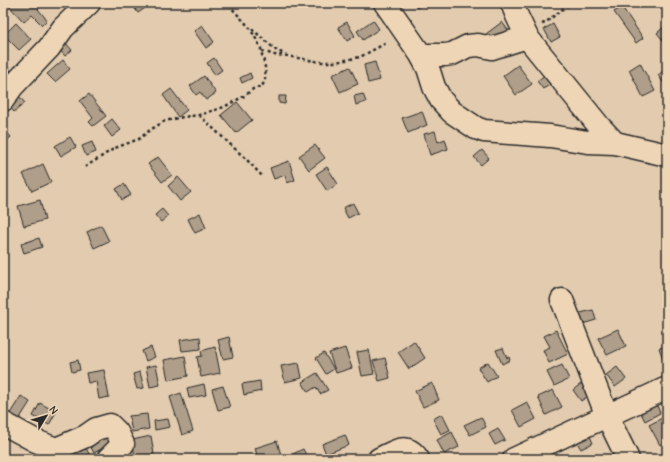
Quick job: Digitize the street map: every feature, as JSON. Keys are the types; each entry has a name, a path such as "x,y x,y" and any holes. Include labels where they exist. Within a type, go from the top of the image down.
{"street":[{"path":"3,100 12,87 49,48 63,28 89,3"},
{"path":"385,3 421,55 428,68 440,100 452,112 476,128 484,131 550,136 588,142 615,142 667,155"},
{"path":"512,3 516,16 527,37 599,126 615,142"},
{"path":"421,55 452,54 468,46 478,45 492,48 527,37"},
{"path":"562,300 607,416 628,459"},
{"path":"514,459 667,388"},
{"path":"3,423 36,441 56,449 86,436 96,429 110,425 117,432 124,444 108,459"},
{"path":"379,459 400,449 408,449 414,452 418,459"}],"path":[{"path":"227,3 250,28 277,51 291,57"},
{"path":"527,37 570,3"},
{"path":"85,167 115,148 139,139 150,130 165,122 183,117 199,115 224,107 246,95 253,89 262,86 265,82 265,70 261,48 250,28"},
{"path":"261,51 278,56 282,55 320,62 336,62 360,57 406,33"},
{"path":"199,115 263,177"}],"building":[{"path":"42,3 43,4 38,9 47,20 42,25 32,15 24,22 7,4"},
{"path":"131,3 150,3 151,4 138,13"},
{"path":"413,3 424,3 417,8"},
{"path":"622,7 643,38 636,43 614,12"},
{"path":"373,20 379,29 363,40 357,31"},
{"path":"347,22 355,36 347,41 338,27"},
{"path":"502,22 508,30 492,42 486,34"},
{"path":"16,23 31,39 19,50 4,35"},
{"path":"553,24 560,37 551,42 544,29"},
{"path":"667,24 667,45 657,33"},
{"path":"202,25 214,42 206,48 194,31"},
{"path":"63,40 72,50 65,56 56,46"},
{"path":"214,58 222,70 215,75 207,63"},
{"path":"63,60 70,69 55,82 47,74"},
{"path":"3,61 11,71 3,78"},
{"path":"375,62 380,80 368,83 364,65"},
{"path":"640,63 655,91 643,97 629,70"},
{"path":"518,65 532,84 516,95 503,76"},
{"path":"350,67 358,84 340,92 332,75"},
{"path":"667,68 667,88 658,75"},
{"path":"250,73 252,78 242,83 240,78"},
{"path":"545,75 551,84 543,89 537,81"},
{"path":"204,76 216,93 206,100 200,92 196,95 190,86"},
{"path":"171,89 187,110 178,117 163,95"},
{"path":"17,94 25,103 14,112 6,103"},
{"path":"89,94 106,116 93,126 89,122 93,118 80,101"},
{"path":"363,94 366,102 356,105 354,96"},
{"path":"279,96 286,96 285,104 279,103"},
{"path":"237,102 252,120 236,133 221,115"},
{"path":"422,111 427,125 408,133 402,118"},
{"path":"112,119 121,130 112,137 104,126"},
{"path":"3,128 11,137 3,144"},
{"path":"435,131 438,142 445,139 448,149 430,155 424,134"},
{"path":"70,137 76,147 61,156 55,146"},
{"path":"92,142 96,152 86,156 82,146"},
{"path":"315,145 325,158 309,170 299,156"},
{"path":"482,150 489,158 481,165 474,157"},
{"path":"158,157 172,175 162,182 148,164"},
{"path":"289,161 295,180 287,183 285,175 274,179 270,168"},
{"path":"43,164 51,182 32,191 23,174"},
{"path":"327,167 338,184 327,191 316,174"},
{"path":"178,177 191,192 180,201 168,186"},
{"path":"124,184 131,195 122,200 116,189"},
{"path":"40,200 45,220 24,226 18,206"},
{"path":"353,203 358,213 348,218 343,208"},
{"path":"162,209 168,216 161,222 155,215"},
{"path":"200,213 206,228 195,233 188,219"},
{"path":"101,225 109,241 94,248 87,232"},
{"path":"39,238 42,247 24,253 21,244"},
{"path":"593,310 596,320 579,325 576,314"},
{"path":"618,329 626,346 607,355 598,338"},
{"path":"556,330 568,354 549,363 543,350 550,347 544,336"},
{"path":"200,337 201,349 182,351 180,340"},
{"path":"229,337 233,357 223,359 218,340"},
{"path":"414,341 425,358 409,369 398,352"},
{"path":"667,345 667,363 665,364 659,348"},
{"path":"151,347 155,357 146,361 142,351"},
{"path":"215,347 220,373 201,377 197,357 202,356 201,351"},
{"path":"345,348 352,368 336,373 329,353"},
{"path":"503,348 507,358 509,357 510,360 502,364 496,350"},
{"path":"369,350 374,374 362,376 357,352"},
{"path":"324,353 334,369 326,374 316,358"},
{"path":"185,356 188,376 168,380 164,360"},
{"path":"385,358 390,378 379,381 373,361"},
{"path":"78,360 80,370 72,372 70,362"},
{"path":"488,362 497,376 487,382 478,368"},
{"path":"299,363 302,378 285,382 281,366"},
{"path":"156,365 160,385 150,387 146,367"},
{"path":"562,365 569,379 554,386 547,372"},
{"path":"617,367 626,379 615,387 606,375"},
{"path":"104,370 109,397 99,399 96,381 88,383 86,373"},
{"path":"140,372 144,388 137,389 133,374"},
{"path":"317,373 328,390 320,394 316,387 308,392 302,382"},
{"path":"260,381 261,391 244,395 242,384"},
{"path":"432,383 439,400 423,407 415,391"},
{"path":"582,383 591,394 581,401 573,390"},
{"path":"204,384 206,395 189,398 187,388"},
{"path":"223,386 230,407 218,410 212,389"},
{"path":"553,390 562,407 546,415 538,397"},
{"path":"181,393 193,431 182,435 170,397"},
{"path":"21,396 30,402 18,421 9,415"},
{"path":"527,402 536,419 521,427 512,410"},
{"path":"40,403 56,412 49,425 33,416"},
{"path":"656,403 660,413 645,421 640,411"},
{"path":"147,414 149,429 132,432 129,416"},
{"path":"442,414 450,430 441,434 433,419"},
{"path":"481,417 486,427 470,435 464,425"},
{"path":"664,417 667,422 667,441 660,445 649,425"},
{"path":"168,419 170,427 155,430 154,421"},
{"path":"498,429 505,440 495,445 489,434"},
{"path":"111,431 116,441 94,453 88,442"},
{"path":"452,432 459,447 444,454 437,440"},
{"path":"589,434 593,443 581,449 576,441"},
{"path":"345,435 349,445 326,454 322,444"},
{"path":"151,436 154,454 135,457 132,440"},
{"path":"277,441 281,455 269,459 258,459 255,448"},
{"path":"84,444 89,454 80,459 64,459 62,455"},
{"path":"303,449 308,459 296,459 293,454"}]}
